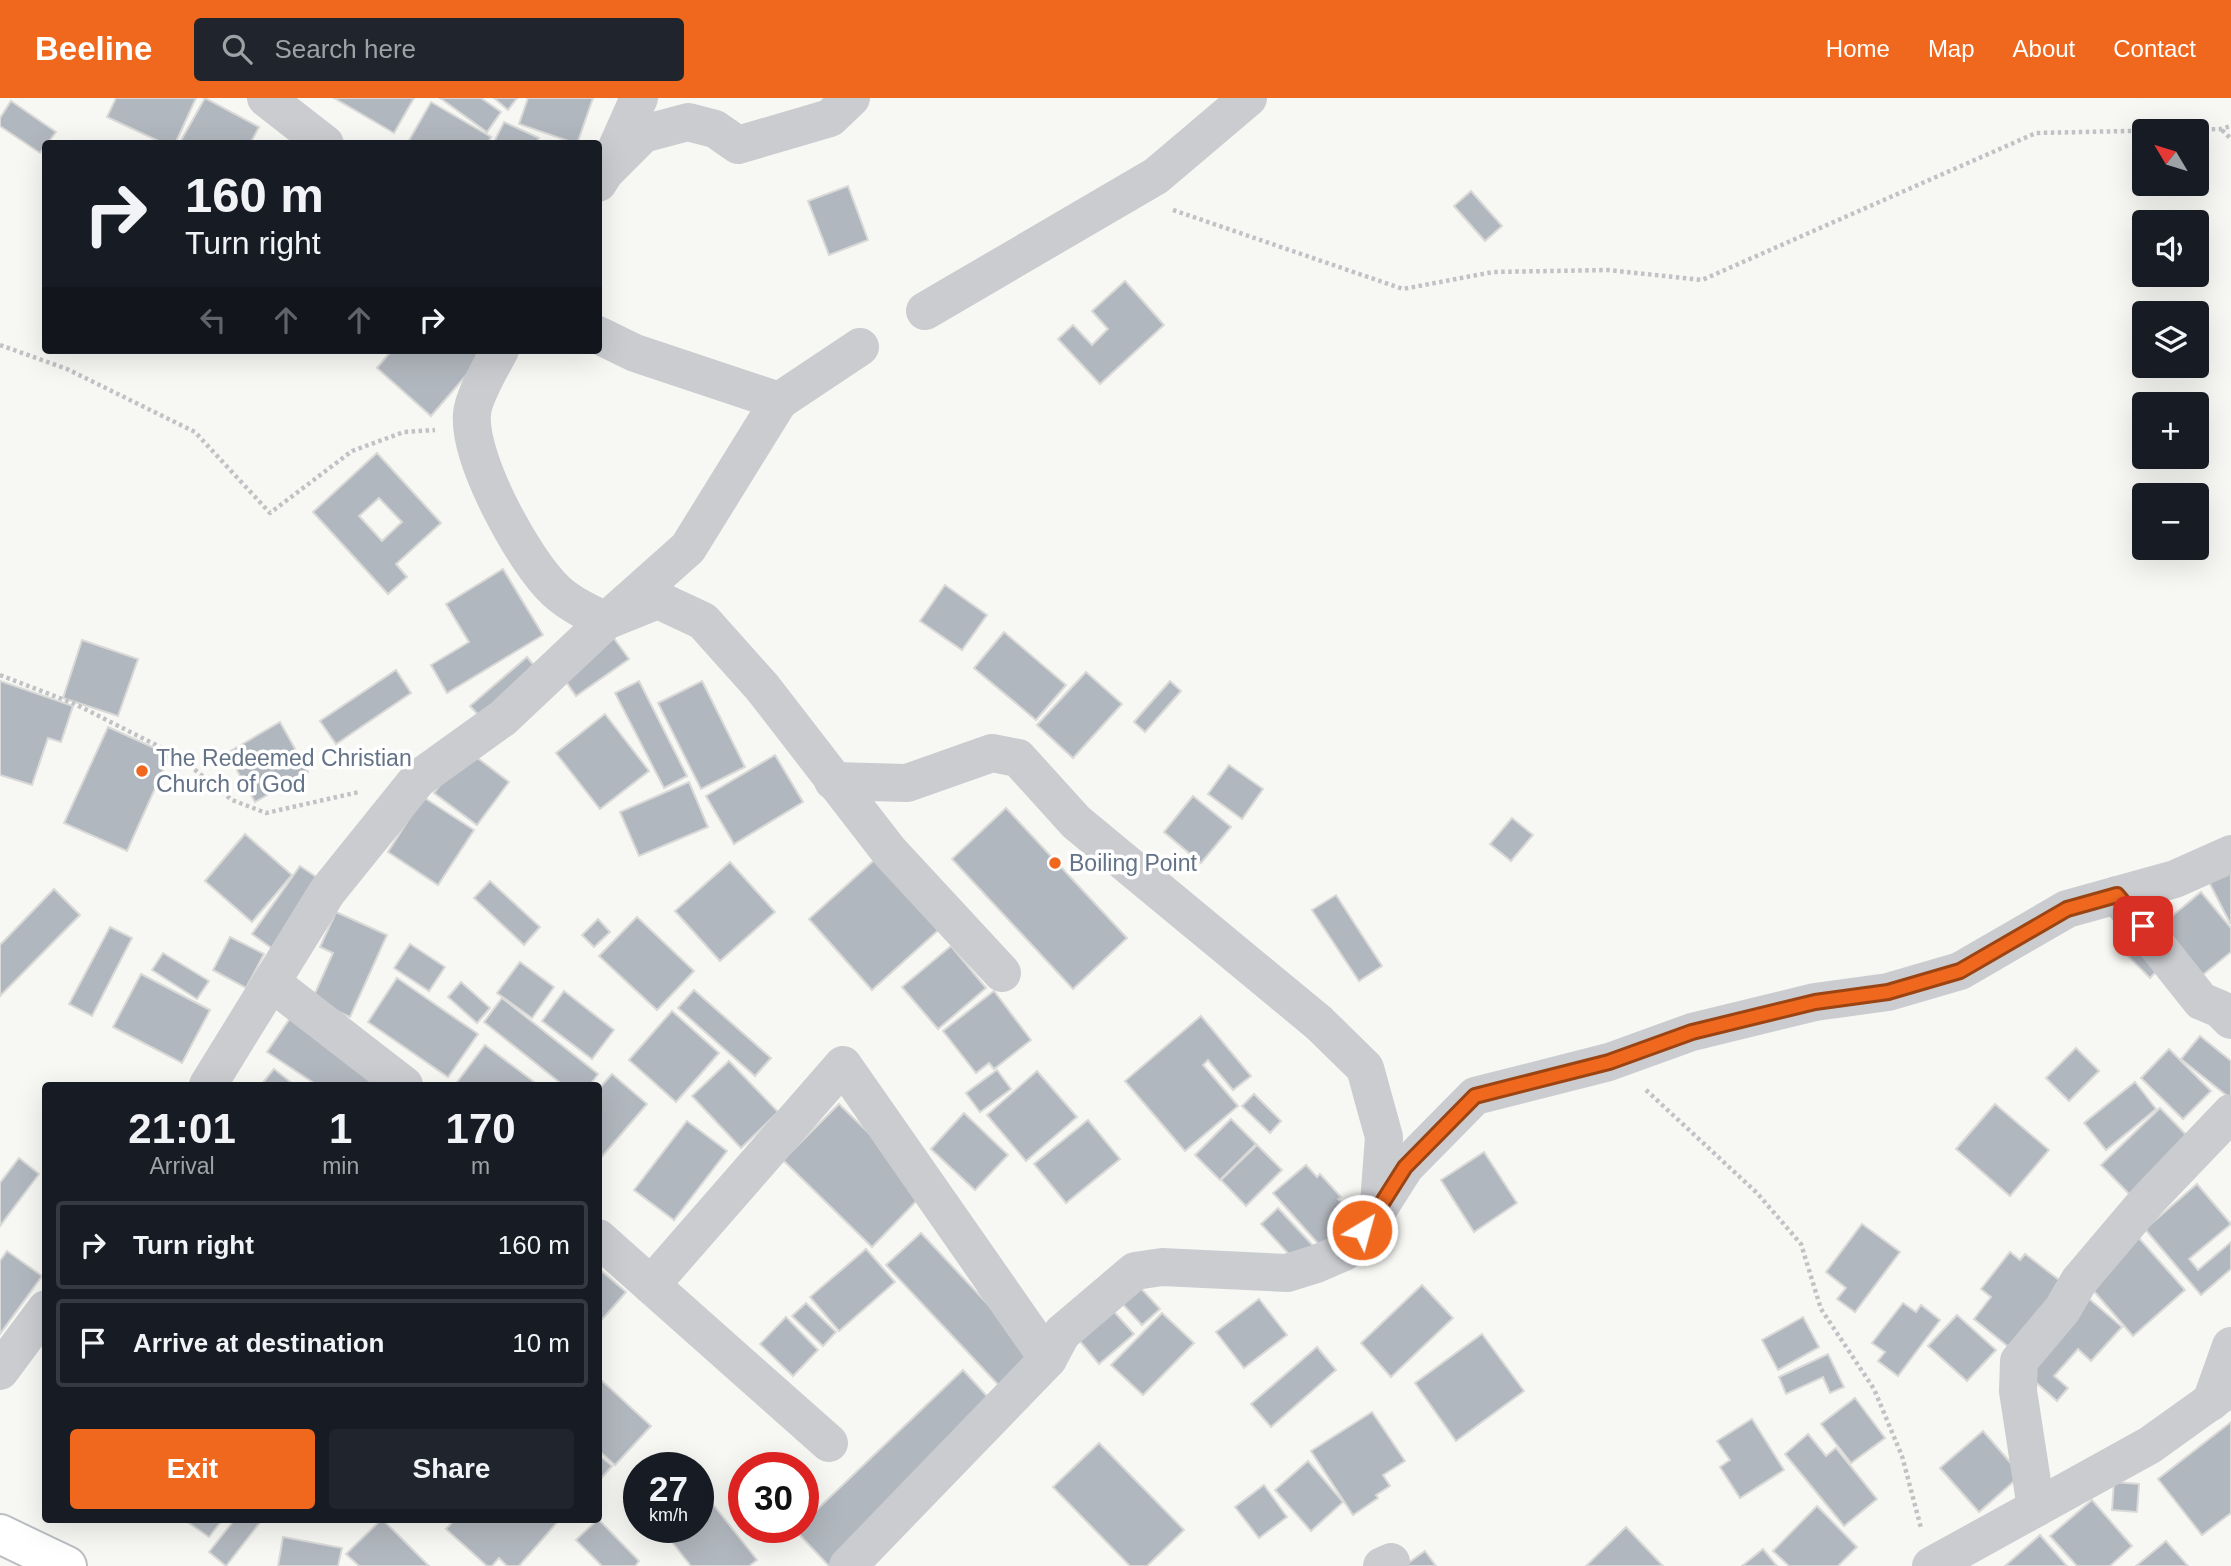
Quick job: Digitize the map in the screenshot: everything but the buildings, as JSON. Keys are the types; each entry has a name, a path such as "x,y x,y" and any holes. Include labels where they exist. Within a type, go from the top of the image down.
{"main road":[{"path":"0,1534 67,1566"}],"street":[{"path":"266,98 320,140"},
{"path":"602,177 639,98"},
{"path":"602,177 643,134 688,122 715,130 738,145 830,118 851,98"},
{"path":"925,312 1156,176 1248,98"},
{"path":"602,337 635,353 779,401"},
{"path":"210,1082 327,892 418,779 503,718 688,548 779,401 860,347"},
{"path":"498,354 472,413 478,458 513,535 555,590 581,609 606,621 658,600 703,621 762,687 889,851 1002,973"},
{"path":"833,780 907,783 992,753 1018,758 1076,822 1319,1023 1365,1068 1384,1137 1379,1208"},
{"path":"848,1566 1048,1359 1062,1333 1135,1271 1162,1267 1287,1273 1316,1264 1344,1252 1379,1208 1405,1167 1475,1096 1609,1062 1692,1032 1815,1002 1888,992 1960,971 2067,909 2175,879 2231,854"},
{"path":"2117,895 2202,1001 2220,1009 2231,1020"},
{"path":"272,983 400,1082"},
{"path":"651,1285 843,1065 1048,1359"},
{"path":"2036,1508 2018,1391 2019,1361 2062,1310 2079,1281 2146,1202 2231,1113"},
{"path":"602,1242 829,1443"},
{"path":"0,1371 42,1314"},
{"path":"1931,1566 2150,1445 2221,1394 2231,1346"}],"path":[{"path":"1123,197 1195,216 1403,289 1493,272 1608,270 1702,280 2036,133 2221,129 2231,126"},
{"path":"2221,129 2231,139"},
{"path":"0,345 67,369 195,432 270,513 352,451 404,432 473,426"},
{"path":"0,675 75,704 164,749 189,765 232,800 266,813 418,779"},
{"path":"1609,1062 1655,1097 1757,1193 1801,1244 1821,1309 1874,1389 1902,1456 1931,1566"}],"place":[{"name":"The Redeemed Christian Church of God","path":"142,771"},
{"name":"Boiling Point","path":"1055,863"}],"route":[{"path":"1362,1230 1405,1167 1475,1096 1609,1062 1692,1032 1815,1002 1888,992 1960,971 2067,909 2117,895 2143,926"}]}
